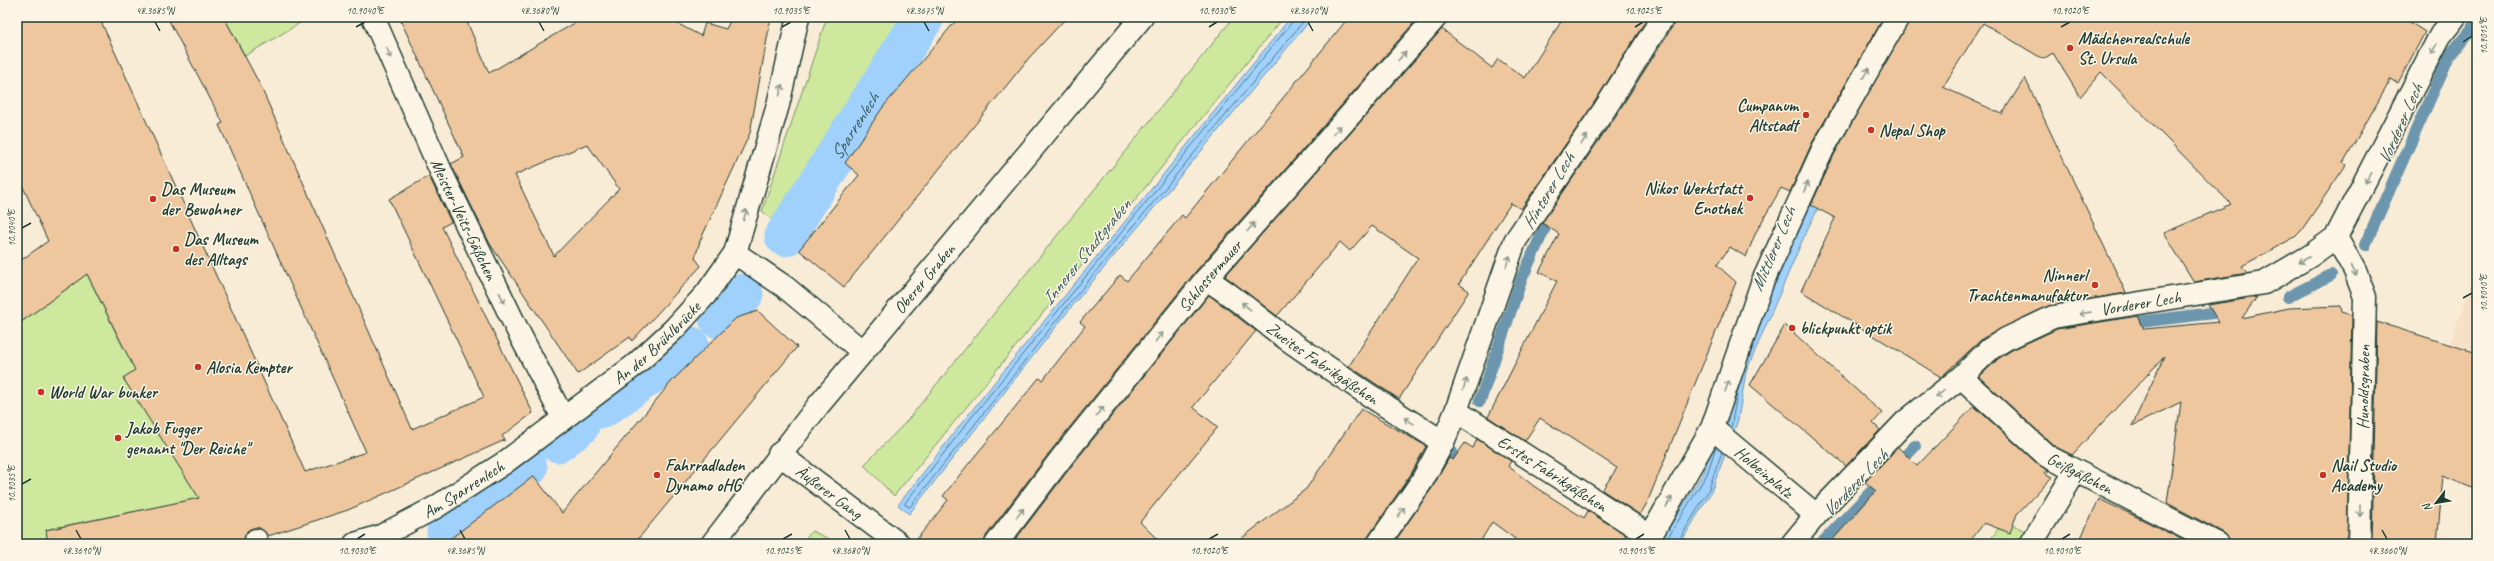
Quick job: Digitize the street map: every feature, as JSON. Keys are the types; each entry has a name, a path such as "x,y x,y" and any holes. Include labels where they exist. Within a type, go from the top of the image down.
{"street":[{"name":"Meister-Veits-Gäßchen","path":"373,17 443,176 518,331 563,418"},
{"name":"An der Brühlbrücke","path":"563,418 635,365 674,329 742,258 798,17"},
{"name":"Oberer Graben","path":"712,544 779,454 1142,17"},
{"name":"Schlossermauer","path":"996,544 1063,456 1206,279 1436,17"},
{"path":"1378,544 1422,481 1442,442 1456,411 1515,241 1604,110 1663,17"},
{"path":"1648,540 1712,428 1762,283 1816,164 1898,17"},
{"name":"Vorderer Lech","path":"1792,544 1816,514 1906,421 1961,377 1990,349 2006,339 2053,318 2264,283 2310,256 2336,237 2440,36 2455,17"},
{"name":"Hunoldsgraben","path":"2336,237 2355,271 2365,297 2359,544"},
{"path":"742,258 785,287 863,352"},
{"name":"Zweites Fabrikgäßchen","path":"1206,279 1232,294 1272,328 1357,389 1442,442"},
{"name":"Geißgäßchen","path":"1961,377 2047,456 2075,472 2218,544"},
{"name":"Erstes Fabrikgäßchen","path":"1456,411 1648,540"},
{"name":"Am Sparrenlech","path":"355,544 380,536 436,508 504,463 563,418"},
{"name":"Holbeinplatz","path":"1712,428 1816,514"},
{"name":"Äußerer Gang","path":"779,454 899,544"},
{"path":"2031,544 2075,472"}],"shaded area":[{"path":"2477,269 2477,353 2449,344"}],"green space":[{"path":"224,17 310,17 245,56"},
{"path":"827,17 905,17 780,227 762,211"},
{"path":"1234,17 1284,17 894,496 864,465 906,422"},
{"path":"87,274 124,349 151,361 123,378 206,497 49,529 52,544 17,544 17,325"},
{"path":"2013,524 2045,544 1987,544 1999,528 2012,527"},
{"path":"812,531 840,544 800,544"}],"water":[{"path":"1291,17 1313,17 1073,305 909,514 898,505 968,415"},
{"path":"1852,114 1859,114 1844,157 1806,232 1746,372 1738,420 1711,492 1680,544 1659,544 1704,472 1737,369 1809,196"}],"building":[{"path":"17,17 99,17 305,472 366,452 219,125 223,123 167,17 224,17 260,85 412,429 484,397 389,199 429,176 451,222 442,227 533,413 502,436 505,440 348,510 268,536 260,528 253,528 247,531 244,542 48,544 46,530 199,498 123,378 135,370 87,274 17,325 17,263 48,241 17,174"},
{"path":"399,17 465,17 489,73 585,17 665,17 701,36 705,23 726,29 732,17 771,17 750,133 700,241 695,258 701,266 632,341 630,337 578,374 490,244 451,164 464,157","holes":["587,144 619,189 554,256 515,175"]},
{"path":"959,17 1067,17 1028,59 844,287 799,250 859,175 845,163 883,107"},
{"path":"1349,17 1419,17 1196,271 1053,448 986,536 984,544 913,544 948,500 943,496 1039,378 1043,380 1085,326 1080,322 1120,275 1127,281 1182,215 1185,218"},
{"path":"1564,17 1648,17 1594,103 1521,209 1511,203 1459,284 1469,291 1399,399 1349,366 1418,258 1372,226 1350,251 1340,242 1277,316 1225,276 1442,29 1492,68 1498,59 1525,78"},
{"path":"1675,17 1884,17 1812,143 1790,192 1781,188 1756,232 1746,257 1730,247 1717,265 1736,282 1647,503 1640,515 1602,490 1617,468 1540,418 1525,441 1488,417 1557,281 1539,272 1559,234 1542,223 1615,117 1674,24"},
{"path":"1910,17 2402,17 2425,32 2398,83 2391,79 2343,163 2346,165 2301,231 2295,237 2242,266 2247,273 2194,282 2164,233 2231,204 2101,72 2080,97 2053,53 2043,59 1983,23 1943,87 2002,114 2025,78 2126,293 2048,306 1983,338 1941,377 1801,291 1835,218 1811,205 1834,155"},
{"path":"1209,295 1256,331 1193,407 1218,427 1140,522 1162,544 1012,544 1073,464"},
{"path":"2257,297 2242,318 2289,308 2341,306 2342,312 2352,315 2347,544 2230,544 2229,538 2224,533 2167,503 2181,402 2132,426 2164,357 2072,455 2054,446 1979,377 1998,359 2012,350 2057,329 2138,316 2144,329 2219,322 2208,305"},
{"path":"758,311 797,347 634,544 443,544 534,476 562,513 672,381 736,318"},
{"path":"2377,322 2477,353 2477,490 2443,476 2437,544 2372,544"},
{"path":"1785,325 1882,413 1873,423 1880,430 1846,466 1750,385"},
{"path":"1974,406 2039,465 2049,471 2044,473 2052,477 2017,514 2010,533 1984,523 1968,544 1829,544 1876,491 1865,482 1898,447 1917,466"},
{"path":"1361,409 1426,446 1411,474 1368,537 1366,544 1234,544 1306,489"},
{"path":"1477,439 1511,461 1508,466 1535,487 1584,518 1588,511 1626,535 1622,542 1625,544 1522,544 1492,522 1479,544 1393,544 1432,488 1449,458 1453,460 1465,443 1473,448"},
{"path":"2099,499 2141,519 2191,544 2078,544"}],"waterway":[{"name":"Sparrenlech","path":"785,236 924,17"},
{"name":"Vorderer Lech","path":"2365,245 2449,56 2477,23"},
{"name":"Hinterer Lech","path":"1480,401 1522,278 1553,210"},
{"name":"Vorderer Lech","path":"2288,297 2331,275"},
{"name":"Sparrenlech","path":"719,318 743,294"},
{"name":"Vorderer Lech","path":"2139,322 2230,311"},
{"name":"Sparrenlech","path":"673,358 689,346"},
{"name":"Sparrenlech","path":"602,408 662,366"},
{"name":"Sparrenlech","path":"558,442 579,426"},
{"name":"Vorderer Lech","path":"1821,544 1915,446"},
{"name":"Hinterer Lech","path":"1432,483 1452,452"},
{"name":"Sparrenlech","path":"505,486 527,468"},
{"name":"Sparrenlech","path":"447,531 481,506"},
{"name":"Hinterer Lech","path":"1393,544 1411,515"}],"place":[{"name":"Mädchenrealschule St. Ursula","path":"2070,48"},
{"name":"Cumpanum Altstadt","path":"1806,115"},
{"name":"Nepal Shop","path":"1871,130"},
{"name":"Nikos Werkstatt Enothek","path":"1750,198"},
{"name":"Das Museum der Bewohner","path":"153,199"},
{"name":"Das Museum des Alltags","path":"176,249"},
{"name":"Ninnerl Trachtenmanufaktur","path":"2095,285"},
{"name":"blickpunkt optik","path":"1792,328"},
{"name":"Alosia Kempter","path":"198,367"},
{"name":"World War bunker","path":"41,392"},
{"name":"Jakob Fugger genannt \"Der Reiche\"","path":"118,438"},
{"name":"Fahrradladen Dynamo oHG","path":"657,475"},
{"name":"Nail Studio Academy","path":"2323,475"}],"water label":[{"name":"Mittlerer Lech","path":"1773,249"},
{"name":"Innerer Stadtgraben","path":"1086,252"}]}
